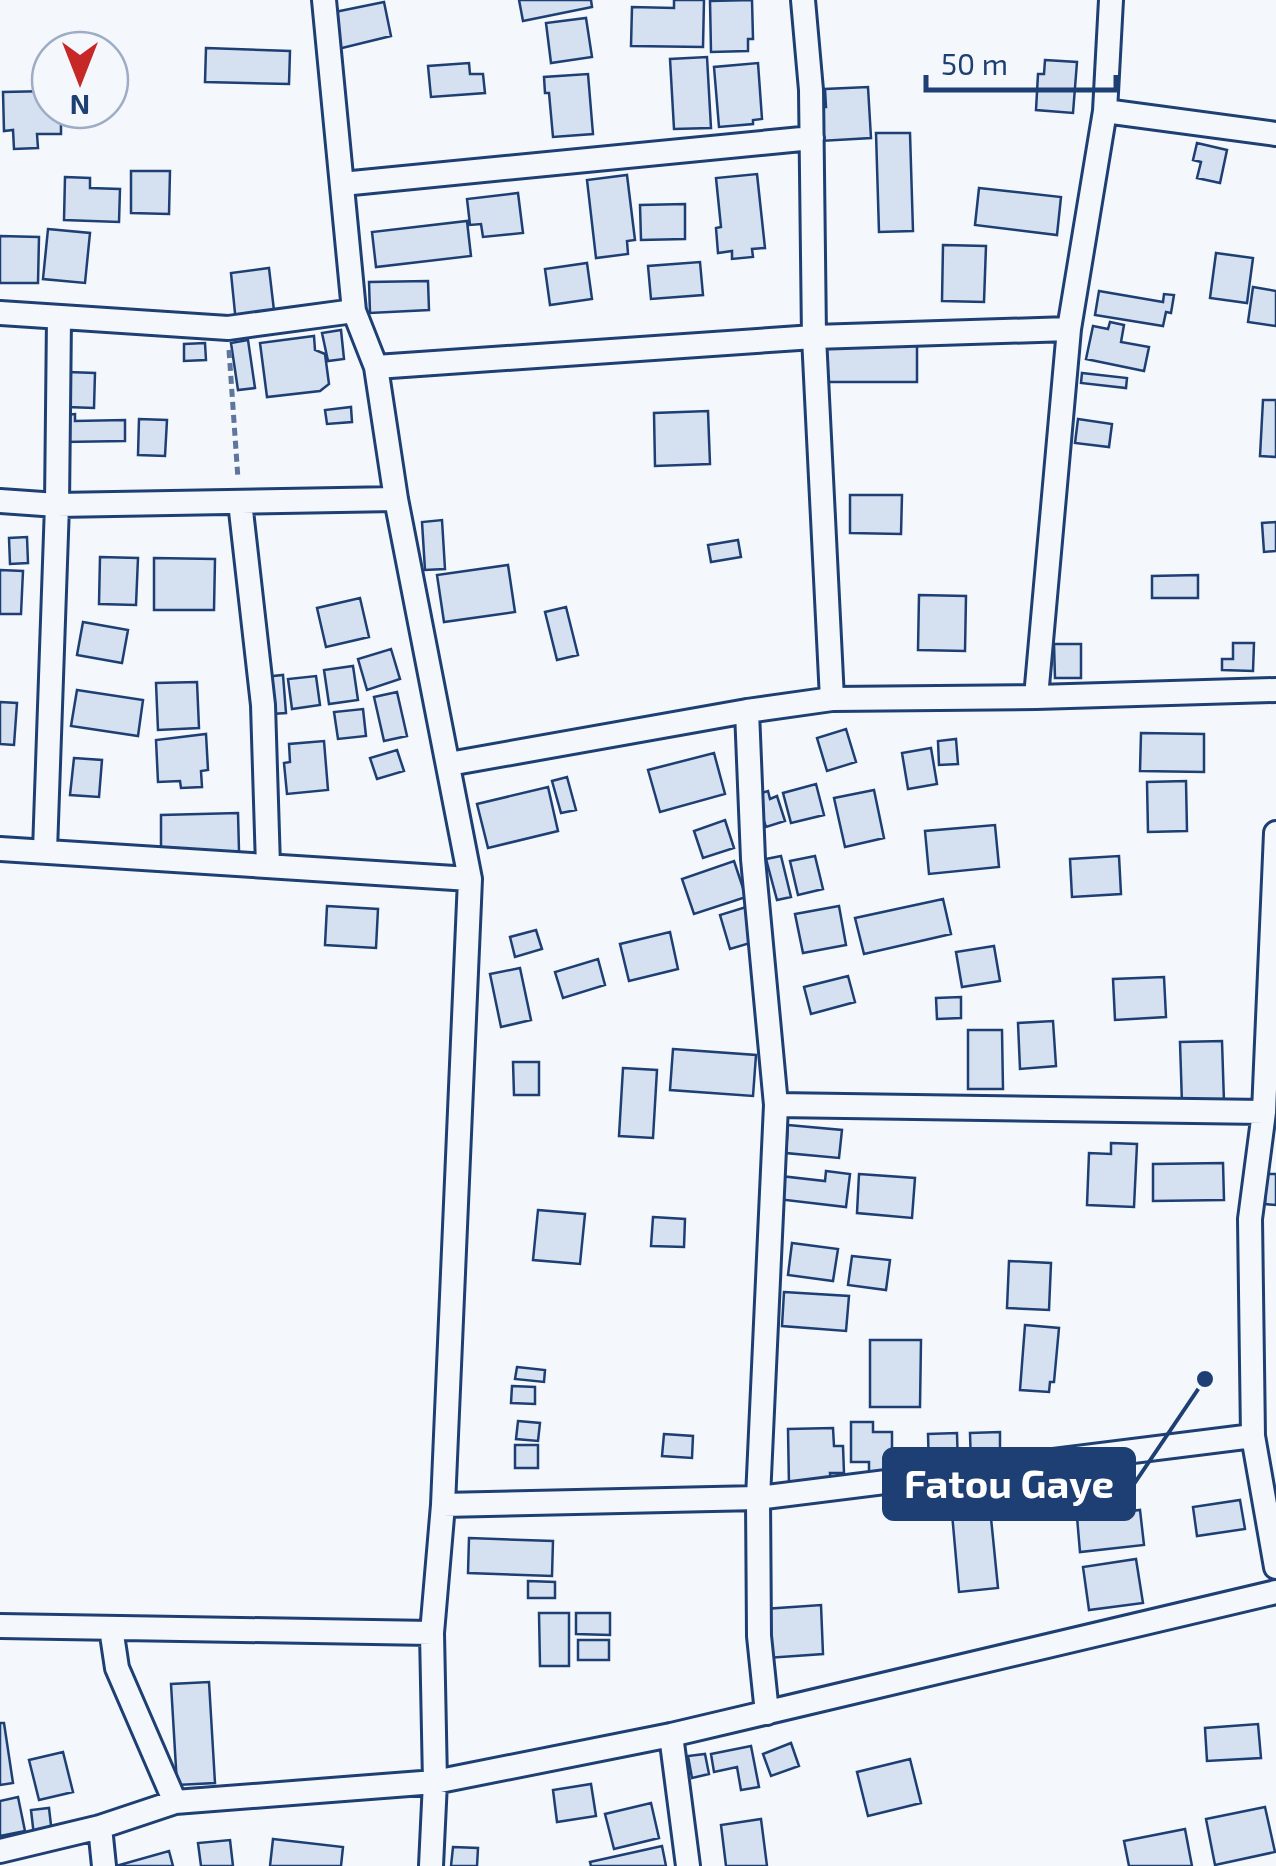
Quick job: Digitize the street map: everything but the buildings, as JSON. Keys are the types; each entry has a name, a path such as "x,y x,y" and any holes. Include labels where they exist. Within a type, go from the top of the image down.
{"street":[{"path":"324,0 354,311 376,367 396,499 470,879 443,1504 432,1633 436,1782 431,1866"},
{"path":"803,0 812,138 814,337 832,699"},
{"path":"1036,698 1069,329 1105,111 1111,0"},
{"path":"1105,111 1276,134"},
{"path":"342,184 812,138"},
{"path":"0,313 228,328 354,311"},
{"path":"46,852 57,506 58,317"},
{"path":"376,367 814,337 1069,329"},
{"path":"0,501 57,506 396,499"},
{"path":"240,502 262,704 268,866"},
{"path":"450,764 832,699 1036,698 1276,690"},
{"path":"747,711 752,858 776,1104 758,1498 759,1636 767,1713"},
{"path":"1276,832 1264,1112 1250,1219 1253,1436 1276,1567"},
{"path":"0,848 470,879"},
{"path":"776,1104 1264,1112"},
{"path":"443,1504 758,1498 1253,1436"},
{"path":"0,1851 100,1827 174,1802 436,1782 672,1735 1276,1592"},
{"path":"0,1626 432,1633"},
{"path":"111,1628 117,1668 174,1802"},
{"path":"672,1735 688,1866"},
{"path":"100,1827 104,1866"}],"path":[{"path":"228,328 240,502"}],"place":[{"name":"Fatou Gaye","path":"1205,1379"}]}
